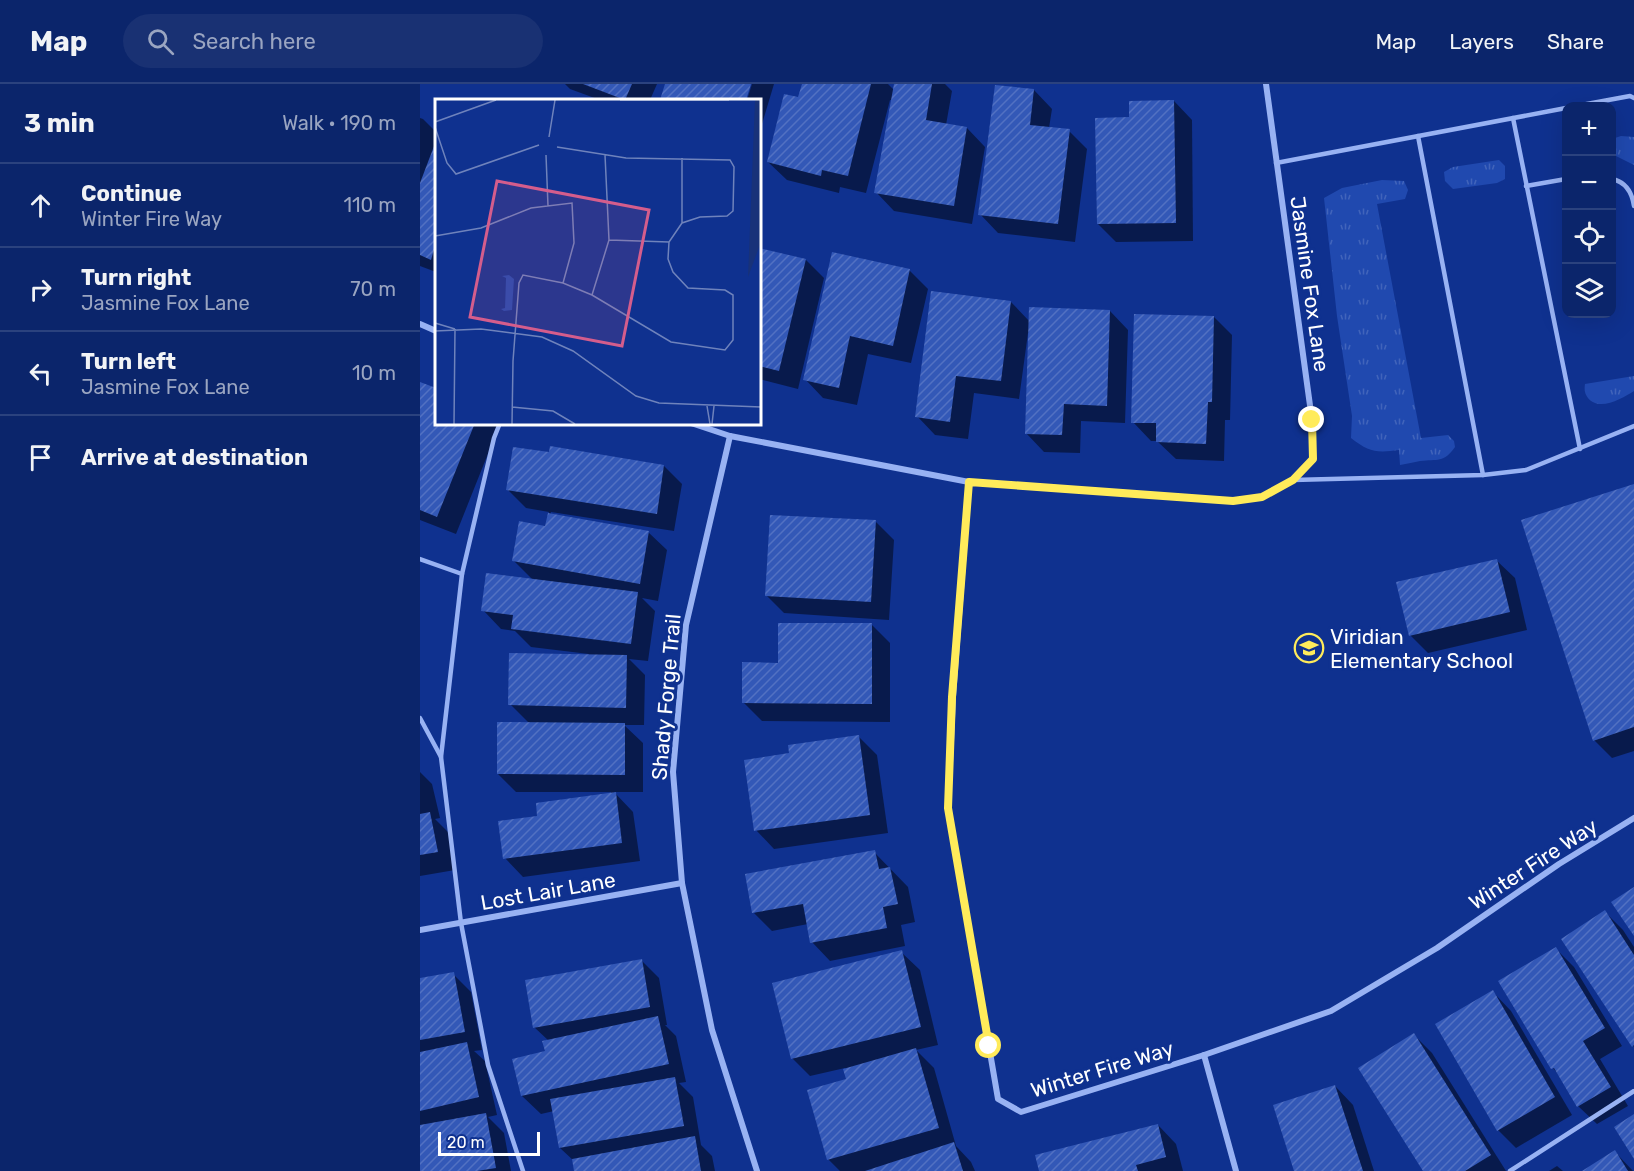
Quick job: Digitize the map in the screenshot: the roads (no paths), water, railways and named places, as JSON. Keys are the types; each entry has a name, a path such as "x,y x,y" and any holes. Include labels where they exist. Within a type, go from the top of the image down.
{"street":[{"name":"Jasmine Fox Lane","path":"694,424 730,436 969,482 1233,501 1262,497 1293,480 1313,459 1312,420 1266,84"},
{"path":"420,324 435,331"},
{"name":"Shady Forge Trail","path":"730,436 686,625 673,772 681,883 712,1030 757,1171"},
{"name":"Winter Fire Way","path":"969,482 952,697 948,808 998,1100 1021,1112 1204,1055 1331,1011 1437,948 1559,864 1634,818"},
{"name":"Lost Lair Lane","path":"420,930 681,883"},
{"path":"1204,1055 1236,1171"}],"lane":[{"path":"1598,102 1630,96 1634,98"},
{"path":"1276,163 1562,109"},
{"path":"1513,118 1580,450"},
{"path":"1418,136 1483,475"},
{"path":"1526,186 1562,180"},
{"path":"1616,180 1620,181 1632,195 1634,206"},
{"path":"500,424 494,438 462,574 441,758 461,923 488,1065 523,1171"},
{"path":"1293,480 1483,475 1526,470 1580,450 1634,426"},
{"path":"420,560 462,574"},
{"path":"420,718 441,758"},
{"path":"1510,1171 1634,1091"}],"place":[{"name":"Viridian Elementary School","path":"1309,648"}]}
